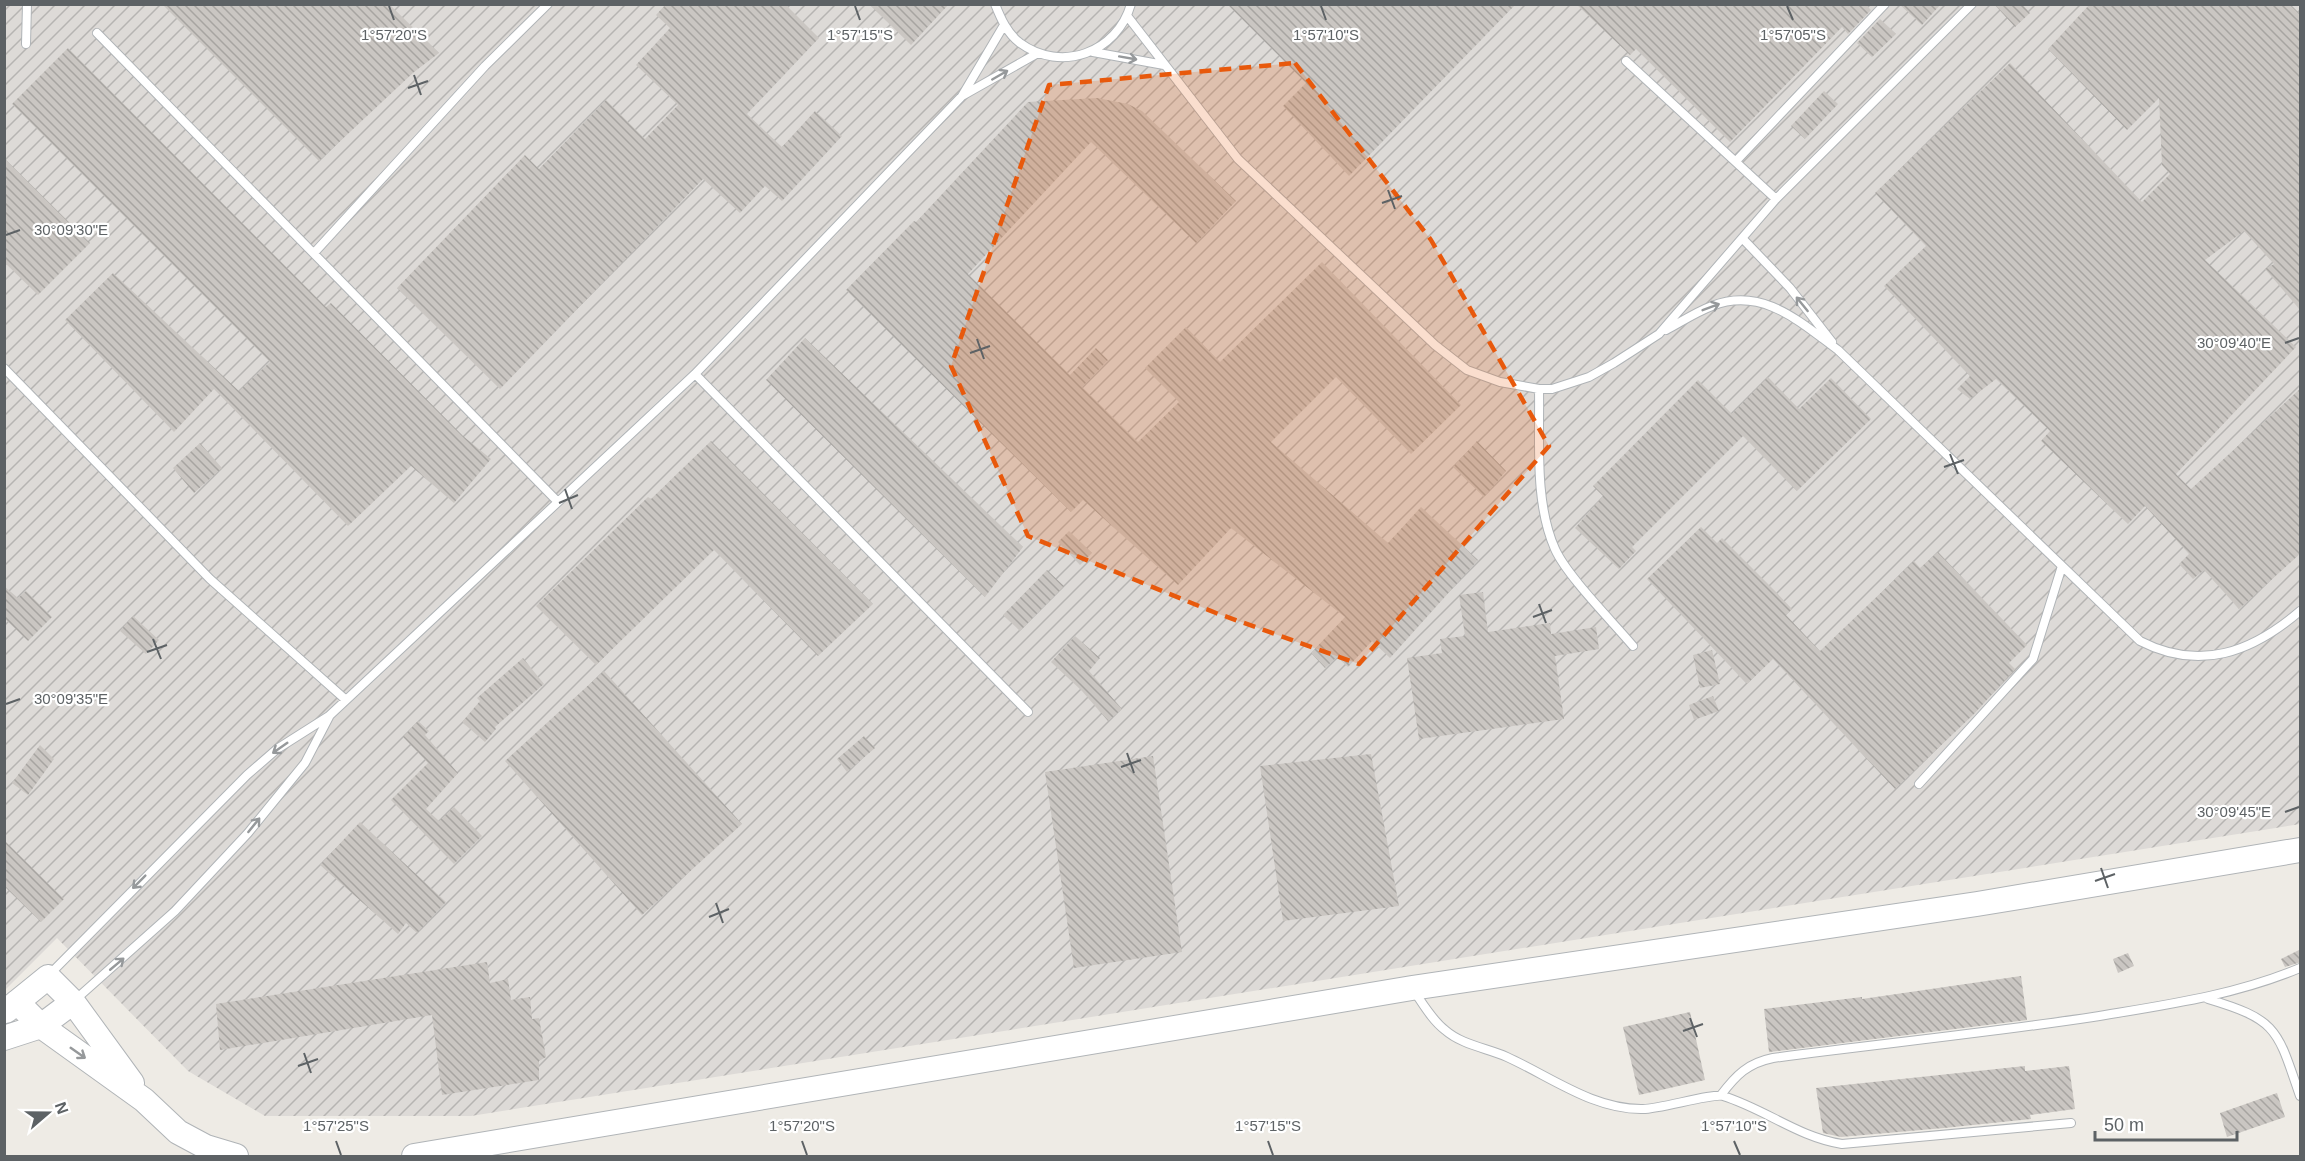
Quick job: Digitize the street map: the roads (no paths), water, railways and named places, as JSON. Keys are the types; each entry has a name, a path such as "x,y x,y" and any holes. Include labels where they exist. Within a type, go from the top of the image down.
{"main road":[{"path":"414,1156 1412,988 1977,904 2301,850"},
{"path":"144,1100 73,1002 48,977 11,1007 144,1100 178,1132 206,1147 236,1156"},
{"path":"4,1038 41,1026 73,1002"}],"lane":[{"path":"26,44 27,4"},
{"path":"314,253 485,66 548,4"},
{"path":"995,4 1004,25 1019,42 1038,53 1056,58 1075,57 1093,52 1113,38 1128,17 1131,4"},
{"path":"1737,160 1885,4"},
{"path":"1659,334 1776,199 1972,4"},
{"path":"1128,17 1238,159 1435,345 1467,370 1500,382 1539,389 1552,388 1589,377 1659,334 1713,305 1740,300 1765,302 1790,315 1838,350 2140,640 2160,651 2184,655 2216,656 2275,632 2301,611"},
{"path":"48,977 247,775 277,749 329,716 695,374 962,96 1004,25"},
{"path":"97,33 558,502"},
{"path":"1093,52 1164,65"},
{"path":"962,96 1038,53"},
{"path":"1626,61 1737,160 1776,199"},
{"path":"1743,238 1790,288 1838,350"},
{"path":"4,368 210,579 346,700"},
{"path":"695,374 1028,712"},
{"path":"1539,389 1541,478 1547,528 1556,552 1633,646"},
{"path":"1919,784 2033,659 2062,566"},
{"path":"73,1002 176,911 248,833 305,763 329,716"},
{"path":"1412,988 1445,1031 1463,1042 1506,1057 1596,1101 1614,1107 1642,1110 1676,1106 1721,1095 1747,1067 1773,1058 2053,1023 2207,999 2269,981 2301,968"},
{"path":"2207,999 2261,1018 2274,1032 2284,1049 2301,1096"},
{"path":"1721,1095 1809,1137 1842,1144 2071,1123"}]}
